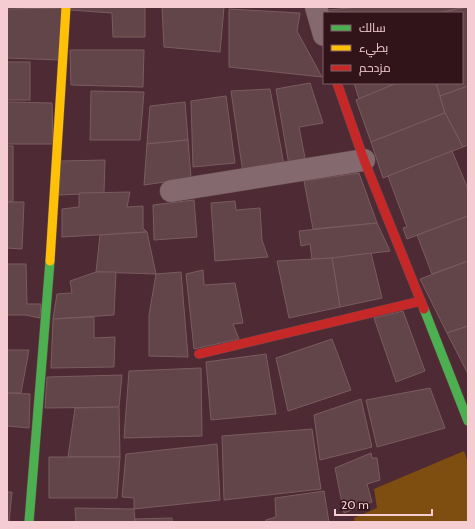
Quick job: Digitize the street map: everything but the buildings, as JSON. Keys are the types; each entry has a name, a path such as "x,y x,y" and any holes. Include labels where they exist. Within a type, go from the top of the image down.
{"street":[{"path":"28,522 50,263 66,7"},
{"path":"316,7 323,32"},
{"path":"337,84 364,160 468,421"},
{"path":"171,191 364,160"},
{"path":"199,354 421,301"}],"shaded area":[{"path":"464,451 468,462 468,522 355,522 354,518 377,508 374,489"}],"traffic: fast":[{"path":"29,522 50,261"},
{"path":"424,309 468,421"}],"traffic: slow":[{"path":"50,261 66,7"}],"traffic: jam":[{"path":"337,84 364,160 424,309"},
{"path":"199,354 421,301"}]}
